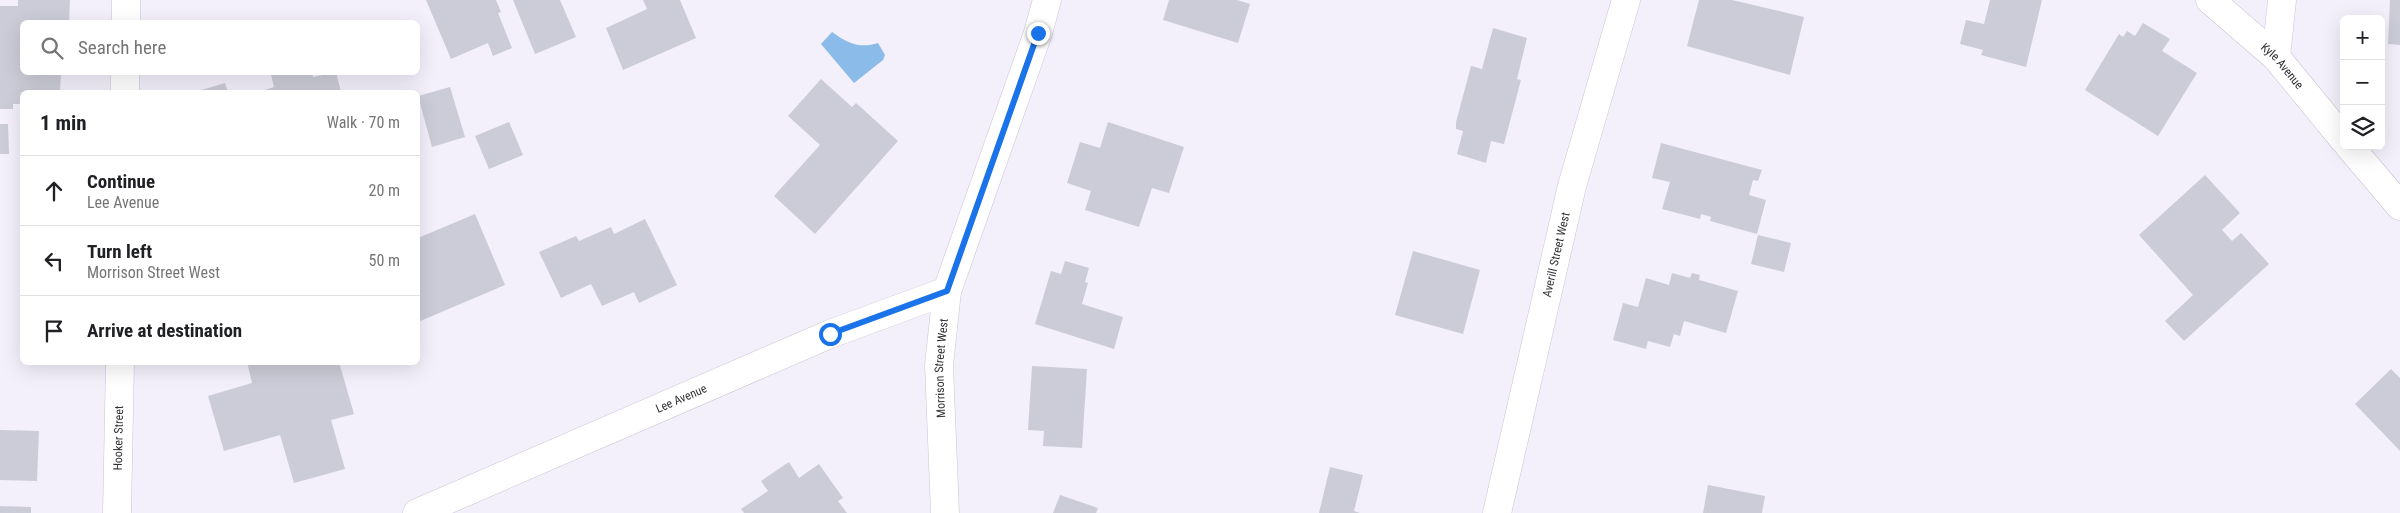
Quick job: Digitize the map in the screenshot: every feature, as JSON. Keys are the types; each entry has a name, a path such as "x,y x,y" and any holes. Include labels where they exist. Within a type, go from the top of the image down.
{"street":[{"path":"126,0 126,20"},
{"name":"Morrison Street West","path":"945,513 939,365 947,291 1038,33 1047,0"},
{"name":"Averill Street West","path":"1497,513 1572,186 1626,0"},
{"name":"Kyle Avenue","path":"2210,0 2276,57 2340,135"},
{"path":"2276,57 2282,0"},
{"path":"125,75 125,90"},
{"path":"2352,150 2400,206"},
{"name":"Lee Avenue","path":"417,513 830,334 947,291"},
{"name":"Hooker Street","path":"117,513 120,365"}],"water":[{"path":"832,32 854,44 871,45 878,43 885,55 883,60 854,83 821,44"}],"building":[{"path":"18,0 70,0 69,20 20,20 20,75 61,75 60,90 20,90 20,104 13,104 13,109 0,109 0,6 18,6"},
{"path":"426,0 496,0 501,12 498,13 512,48 493,56 488,43 451,59"},
{"path":"513,0 560,0 576,37 535,54"},
{"path":"643,0 680,0 696,38 623,70 606,28 647,9"},
{"path":"1169,0 1237,0 1250,4 1238,43 1163,20"},
{"path":"1699,0 1732,0 1804,17 1790,75 1687,46"},
{"path":"1990,0 2042,0 2026,67 1981,55 1983,50 1960,44 1966,20 1984,24"},
{"path":"2390,0 2400,0 2400,45 2388,44"},
{"path":"2143,23 2170,39 2162,51 2197,73 2158,136 2085,90 2119,34 2123,37 2127,31 2135,36"},
{"path":"1493,28 1527,38 1517,79 1521,80 1504,144 1491,141 1486,163 1457,154 1463,131 1456,129 1456,122 1471,66 1482,69"},
{"path":"271,75 313,75 313,77 337,75 340,90 265,90 274,87"},
{"path":"821,79 852,107 856,103 898,141 815,234 774,196 820,145 788,116"},
{"path":"225,83 227,90 201,90"},
{"path":"450,87 465,137 432,147 420,103 420,95"},
{"path":"509,122 523,155 489,169 475,136"},
{"path":"1108,122 1184,147 1169,193 1152,188 1139,227 1085,210 1091,191 1067,183 1080,142 1100,148"},
{"path":"0,124 8,124 9,154 0,154"},
{"path":"1661,143 1762,170 1758,181 1753,180 1749,195 1766,200 1757,234 1710,221 1711,217 1701,214 1700,219 1662,209 1670,182 1652,178"},
{"path":"2205,175 2240,213 2222,230 2232,241 2241,233 2269,264 2184,341 2165,321 2193,295 2139,235"},
{"path":"475,214 505,285 420,321 420,237"},
{"path":"645,219 677,285 639,303 634,292 602,306 591,284 561,298 539,252 576,236 579,241 611,227 614,234"},
{"path":"1758,235 1791,243 1784,272 1751,264"},
{"path":"1413,251 1480,270 1463,334 1395,315"},
{"path":"1065,261 1089,268 1085,282 1088,283 1082,304 1123,317 1114,349 1035,324 1051,271 1061,274"},
{"path":"1672,273 1690,278 1692,273 1700,275 1699,280 1738,291 1726,333 1684,321 1680,336 1674,334 1670,347 1648,341 1646,349 1613,340 1623,303 1638,307 1646,278 1669,285"},
{"path":"248,365 340,365 354,414 331,420 345,469 294,483 280,435 224,451 208,396 252,383"},
{"path":"1032,366 1087,369 1082,448 1043,446 1044,431 1028,430"},
{"path":"2391,369 2400,378 2400,451 2355,404"},
{"path":"0,430 39,431 37,481 0,480"},
{"path":"789,462 799,478 819,464 843,498 838,501 847,513 744,513 741,509 768,491 761,481"},
{"path":"1330,467 1363,475 1354,511 1360,513 1319,513"},
{"path":"1708,485 1765,496 1762,513 1703,513"},
{"path":"1060,495 1098,508 1096,513 1053,513"},
{"path":"0,506 31,507 31,513 0,513"}],"route":[{"path":"830,334 947,291 1038,33"}]}
